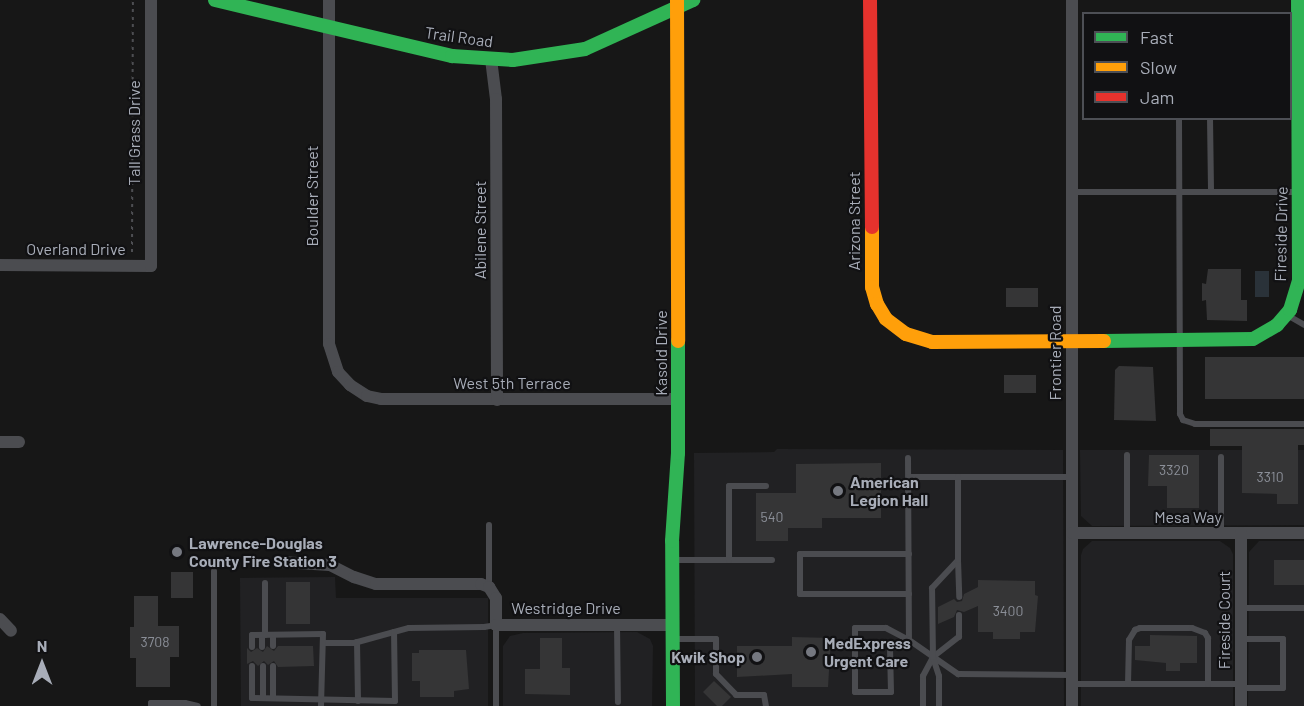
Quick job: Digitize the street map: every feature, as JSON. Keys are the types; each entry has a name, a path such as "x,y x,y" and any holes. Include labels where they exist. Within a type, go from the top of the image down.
{"street":[{"name":"Tall Grass Drive","path":"151,0 151,266"},
{"name":"Trail Road","path":"215,0 452,56 491,59 550,56 585,49 677,4 693,0"},
{"name":"Boulder Street","path":"329,0 329,344 338,372 350,385"},
{"name":"Arizona Street","path":"870,0 870,272 877,304 886,319 897,328 918,339 932,342 1072,341"},
{"name":"Frontier Road","path":"1072,0 1072,706"},
{"name":"Fireside Drive","path":"1072,341 1253,339 1268,332 1287,315 1296,296 1299,280 1301,177 1294,86 1298,0"},
{"name":"Kasold Drive","path":"672,706 672,560 678,399 677,4"},
{"name":"Abilene Street","path":"491,59 496,99 497,400"},
{"name":"Overland Drive","path":"0,265 151,266"},
{"name":"West 5th Terrace","path":"350,385 367,396 381,399 678,399"},
{"path":"0,442 19,442"},
{"name":"Mesa Way","path":"1072,533 1304,533"},
{"name":"Fireside Court","path":"1241,533 1241,706"},
{"path":"281,562 330,565 376,585 481,584 489,587"},
{"name":"Westridge Drive","path":"489,587 496,598 496,625 672,625"},
{"path":"0,619 11,631"}],"lane":[{"path":"1179,120 1180,414 1183,420 1195,424 1304,424"},
{"path":"1210,120 1211,192"},
{"path":"1072,192 1299,192"},
{"path":"1287,315 1304,325"},
{"path":"1127,455 1127,533"},
{"path":"1221,457 1221,533"},
{"path":"908,458 909,640"},
{"path":"909,477 1072,477"},
{"path":"958,477 958,597"},
{"path":"729,560 729,486 766,486"},
{"path":"489,525 489,587"},
{"path":"909,554 800,554 800,594 909,594"},
{"path":"672,560 772,560"},
{"path":"939,706 939,676 933,657 932,588 958,560"},
{"path":"214,571 214,706"},
{"path":"262,647 267,635 265,583"},
{"path":"1241,608 1304,608"},
{"path":"923,706 923,676 933,657 959,637 959,615"},
{"path":"323,643 357,642 409,628 496,625 496,706"},
{"path":"617,625 618,702"},
{"path":"909,640 890,648 891,692 855,692 855,628 886,628 909,640 958,674 1128,684 1208,684 1283,688 1283,639 1241,639"},
{"path":"1128,684 1129,640 1135,630 1140,628 1192,628 1204,633 1208,638 1208,684"},
{"path":"252,666 252,698 321,703 394,701 394,632"},
{"path":"252,647 252,635 323,634 321,703"},
{"path":"267,635 273,646"},
{"path":"672,639 716,639 716,674 736,695 764,695 766,706"},
{"path":"357,642 358,701"},
{"path":"262,666 263,698"},
{"path":"273,666 273,698"},
{"path":"151,706 151,703 184,703 198,706"}],"path":[{"path":"132,266 133,0"}],"shaded area":[{"path":"1255,271 1269,271 1269,297 1255,297"},
{"path":"777,449 1063,450 1064,706 695,706 694,453 774,452"},
{"path":"1080,450 1304,450 1304,525 1092,526 1081,516"},
{"path":"1092,541 1220,541 1230,548 1233,554 1233,706 1081,706 1081,555 1083,549"},
{"path":"1259,541 1304,541 1304,706 1248,706 1249,552"},
{"path":"335,577 336,598 488,598 488,706 241,706 240,578"},
{"path":"637,632 650,639 653,646 652,706 503,706 503,646 510,636 523,633"}],"building":[{"path":"1208,269 1241,269 1241,300 1247,300 1247,321 1207,320 1206,300 1202,301 1202,283 1206,284"},
{"path":"1006,288 1038,288 1038,307 1006,307"},
{"path":"1205,357 1304,357 1304,399 1205,399"},
{"path":"1119,366 1153,367 1156,421 1114,420 1115,370"},
{"path":"1004,375 1036,375 1036,393 1004,393"},
{"path":"1210,429 1304,429 1304,445 1298,445 1298,504 1277,504 1277,494 1242,493 1242,446 1210,446"},
{"path":"1149,455 1199,455 1199,508 1167,508 1167,486 1148,486"},
{"name":"American Legion Hall","path":"881,463 881,518 822,518 822,528 788,528 788,541 756,541 756,493 796,493 796,464"},
{"path":"1274,560 1304,560 1304,585 1274,585"},
{"path":"171,572 193,572 193,598 171,598"},
{"path":"978,580 1035,581 1035,595 1038,596 1035,632 1020,632 1020,639 993,639 993,632 978,632 978,606 964,612 957,610 954,617 938,624 938,607 954,599 957,602 962,601 964,594 978,587"},
{"path":"286,582 310,582 310,624 286,624"},
{"path":"134,596 158,596 158,626 179,626 179,657 170,657 170,687 136,687 136,658 130,658 130,627 134,627"},
{"path":"1150,635 1197,636 1197,663 1180,663 1180,671 1166,671 1166,663 1135,660 1135,646 1150,646"},
{"path":"792,637 831,638 828,687 792,687 792,674 737,677 737,646 792,646"},
{"path":"540,638 562,638 562,668 570,668 570,695 525,694 525,669 540,669"},
{"path":"267,646 274,651 278,646 313,646 314,666 278,667 274,661 268,665 264,661 258,666 253,661 247,664 247,648 251,652 257,648 263,652"},
{"path":"419,650 466,650 469,689 454,691 454,697 420,697 420,681 412,681 412,653 419,653"},
{"name":"Kwik Shop","path":"714,681 731,697 722,706 717,706 703,692"}],"traffic: fast":[{"path":"215,0 452,56 513,60 585,49 693,0"},
{"path":"1104,341 1253,339 1277,325 1290,310 1299,280 1298,0"},
{"path":"673,706 672,541 678,453 678,341"}],"traffic: slow":[{"path":"677,0 678,341"},
{"path":"872,227 872,287 877,304 886,319 906,334 932,342 1104,341"}],"traffic: jam":[{"path":"870,0 872,227"}],"place":[{"name":"American Legion Hall","path":"838,491"},
{"name":"Lawrence-Douglas County Fire Station 3","path":"177,552"},
{"name":"MedExpress Urgent Care","path":"811,652"},
{"name":"Kwik Shop","path":"757,657"}]}
